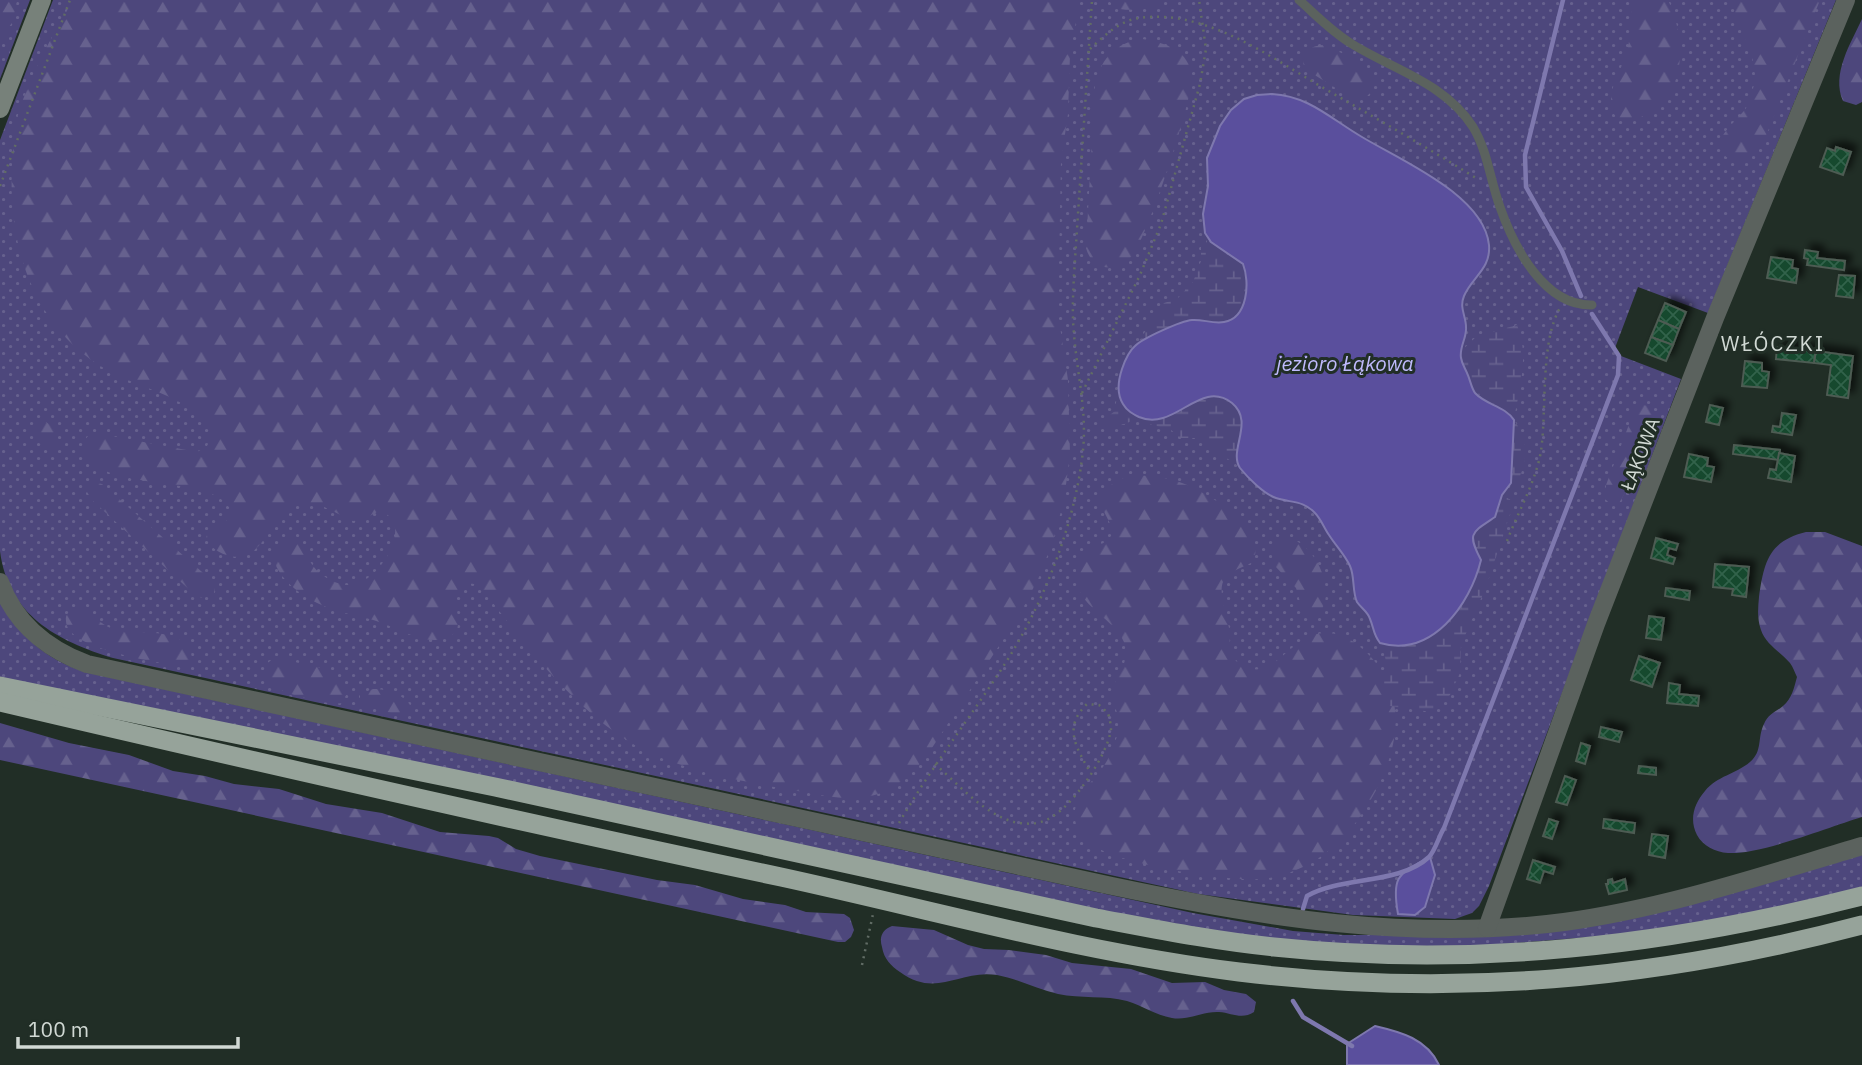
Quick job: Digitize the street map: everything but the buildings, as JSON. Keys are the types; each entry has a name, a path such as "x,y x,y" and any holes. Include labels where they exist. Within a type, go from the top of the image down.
{"highway":[{"path":"0,686 495,787 1096,918 1273,947 1412,955 1545,952 1696,933 1793,914 1862,896"},
{"path":"0,702 485,814 1085,946 1182,964 1292,978 1396,984 1501,983 1628,972 1730,957 1862,925"}],"main road":[{"path":"0,109 42,0"}],"street":[{"name":"ŁĄKOWA","path":"1487,928 1596,624 1715,318 1846,0"},
{"path":"0,582 11,606 35,634 51,648 87,664 1234,910 1363,925 1487,928 1565,922 1639,908 1723,887 1862,846"}],"lane":[{"path":"1299,0 1348,42 1427,83 1459,109 1484,148 1494,190 1519,250 1542,281 1565,301 1592,305"}],"path":[{"path":"0,186 70,0"},
{"path":"889,838 935,764 1010,656 1056,558 1071,515 1083,448 1082,393 1072,315 1093,0"},
{"path":"1082,393 1140,275 1161,224 1200,84 1206,49 1199,0"},
{"path":"1090,49 1115,27 1136,19 1163,17 1237,37 1383,121 1494,190"},
{"path":"1507,541 1540,455 1545,422 1549,337 1558,310 1565,301"},
{"path":"935,764 993,813 1027,824 1046,820 1069,803 1091,774 1105,746 1111,729 1108,713 1099,705 1087,704 1076,715 1073,729 1076,747 1091,774"},
{"path":"862,965 876,898"}],"green space":[{"path":"0,0 30,0 0,79"},
{"path":"0,0 17,0 13,21 0,41"},
{"path":"53,0 1836,0 1708,313 1638,287 1615,348 1621,356 1681,379 1489,886 1479,906 1472,913 1455,919 1353,915 1198,894 113,658 55,634 38,622 13,592 0,551 0,140"},
{"path":"73,0 1080,0 1070,54 1068,114 1061,161 1058,313 1068,380 1070,454 1064,500 1053,541 1020,614 926,757 895,786 865,797 850,798 740,780 673,762 632,743 607,727 584,707 540,662 485,592 474,584 463,582 457,592 456,631 446,638 429,640 316,603 285,580 278,570 273,548 287,539 292,539 300,545 314,568 329,579 346,585 363,581 383,563 395,538 395,526 390,517 379,511 353,521 322,506 302,503 291,507 282,515 259,546 250,553 240,557 226,555 214,549 206,538 209,528 226,521 232,514 223,500 204,491 127,477 104,470 89,459 84,441 88,436 106,435 197,452 207,446 212,436 204,422 181,403 107,370 77,348 53,322 35,292 22,259 12,188 18,115 35,70"},
{"path":"1109,0 1165,0 1147,8 1127,10 1114,8"},
{"path":"1634,0 1668,0 1677,24 1680,63 1673,88 1666,99 1643,116 1625,120 1617,117 1611,100 1613,87 1628,48"},
{"path":"1734,0 1820,0 1764,141 1754,154 1741,162 1730,159 1720,147 1724,133 1748,104 1755,77 1752,57 1737,19"},
{"path":"1862,19 1862,102 1856,105 1843,101 1839,80 1848,48"},
{"path":"1142,39 1168,46 1184,57 1192,75 1190,92 1167,171 1138,245 1125,262 1118,266 1105,267 1093,261 1086,248 1095,82 1111,53 1124,44"},
{"path":"1323,45 1346,56 1366,71 1374,86 1367,96 1358,99 1350,97 1305,69 1304,55 1313,47"},
{"path":"1205,233 1211,242 1243,264 1246,288 1239,312 1226,322 1187,320 1137,344 1164,303 1177,299 1193,282 1201,261 1201,247 1207,242"},
{"path":"1517,325 1523,360 1514,420 1522,435 1525,457 1518,481 1511,483 1514,426 1503,409 1474,392 1460,352 1477,336"},
{"path":"1118,386 1118,393 1177,407 1215,397 1231,403 1241,418 1237,455 1239,466 1215,451 1205,438 1180,438 1171,430 1134,420 1115,428 1103,429 1102,421 1115,411"},
{"path":"1643,405 1653,410 1651,424 1625,492 1620,502 1613,506 1605,499 1606,485 1633,414 1636,408"},
{"path":"37,420 49,424 56,433 58,441 54,448 42,445 33,437 30,430"},
{"path":"1134,475 1176,481 1207,495 1234,514 1253,538 1256,551 1251,563 1228,575 1222,587 1222,600 1230,633 1230,650 1237,662 1250,669 1260,669 1277,661 1294,646 1313,635 1337,634 1354,642 1369,655 1383,674 1392,694 1394,736 1382,779 1371,799 1359,818 1336,844 1323,855 1293,871 1259,879 1242,879 1164,868 1121,858 1104,851 1087,841 1078,829 1075,820 1077,803 1112,752 1116,741 1118,724 1113,690 1126,653 1119,633 1079,590 1077,568 1085,553 1105,542 1112,533 1099,501 1102,495 1122,478"},
{"path":"92,482 102,484 210,579 215,586 214,593 201,598 194,594 93,501 87,492"},
{"path":"1502,495 1514,502 1486,587 1461,645 1460,673 1450,695 1431,712 1390,706 1381,688 1386,665 1380,643 1400,646 1418,643 1446,624 1466,593 1481,560 1472,546 1472,535 1494,516"},
{"path":"1806,532 1825,532 1862,546 1862,817 1758,850 1728,853 1719,851 1710,848 1697,835 1693,823 1694,812 1698,801 1710,786 1754,758 1766,721 1786,703 1792,693 1797,677 1790,663 1763,635 1758,614 1759,601 1763,573 1770,555 1784,541"},
{"path":"1285,538 1308,550 1323,575 1325,602 1320,612 1310,618 1304,615 1296,588 1274,565 1271,548 1276,541"},
{"path":"0,603 36,646 46,654 85,672 1193,913 1293,931 1344,935 1468,935 1862,855 1862,888 1679,930 1427,950 1240,937 1152,922 0,681"},
{"path":"75,609 86,612 113,629 173,636 183,641 190,649 192,661 179,666 96,646 70,631 66,617"},
{"path":"276,658 331,670 344,684 347,693 342,703 304,698 273,685 267,678 265,668 268,662"},
{"path":"373,689 390,691 400,696 409,703 411,713 403,716 364,706 360,702 360,694"},
{"path":"0,723 69,743 129,755 173,771 234,784 279,789 326,804 382,813 440,832 498,838 516,849 540,856 695,885 743,899 785,905 806,912 844,914 850,918 854,930 845,942 838,942 0,760"},
{"path":"892,926 934,930 984,949 1046,955 1072,963 1131,969 1172,983 1205,982 1224,990 1246,994 1256,1002 1254,1012 1241,1016 1213,1012 1172,1018 1127,1001 1058,994 997,975 983,974 925,983 900,972 886,959 881,937"}],"water":[{"name":"jezioro Łąkowa","path":"1272,94 1309,104 1438,181 1472,210 1484,227 1489,245 1487,260 1467,289 1463,300 1466,331 1461,358 1475,393 1514,420 1511,483 1502,495 1495,517 1474,534 1474,544 1481,560 1468,594 1446,624 1416,643 1399,646 1380,643 1369,617 1357,602 1350,566 1317,515 1297,502 1266,493 1240,468 1237,453 1241,419 1232,403 1220,397 1209,397 1164,418 1152,420 1130,412 1119,396 1124,362 1130,351 1139,343 1162,330 1187,321 1224,322 1238,314 1242,307 1246,289 1243,264 1211,242 1205,233 1203,214 1208,186 1207,158 1220,126 1231,110 1244,99"},
{"path":"1430,857 1435,875 1425,907 1415,915 1398,914 1396,891 1400,877"},
{"path":"1375,1026 1412,1038 1428,1049 1439,1065 1347,1065 1347,1044"}],"waterway":[{"path":"1563,0 1525,155 1526,187 1562,251 1581,296"},
{"path":"1303,909 1307,896 1337,885 1402,872 1429,857 1435,847 1618,375 1619,356 1592,314"},
{"path":"1293,1001 1303,1017 1352,1046"}],"district":[{"name":"WŁÓCZKI","path":"1773,344"}]}
